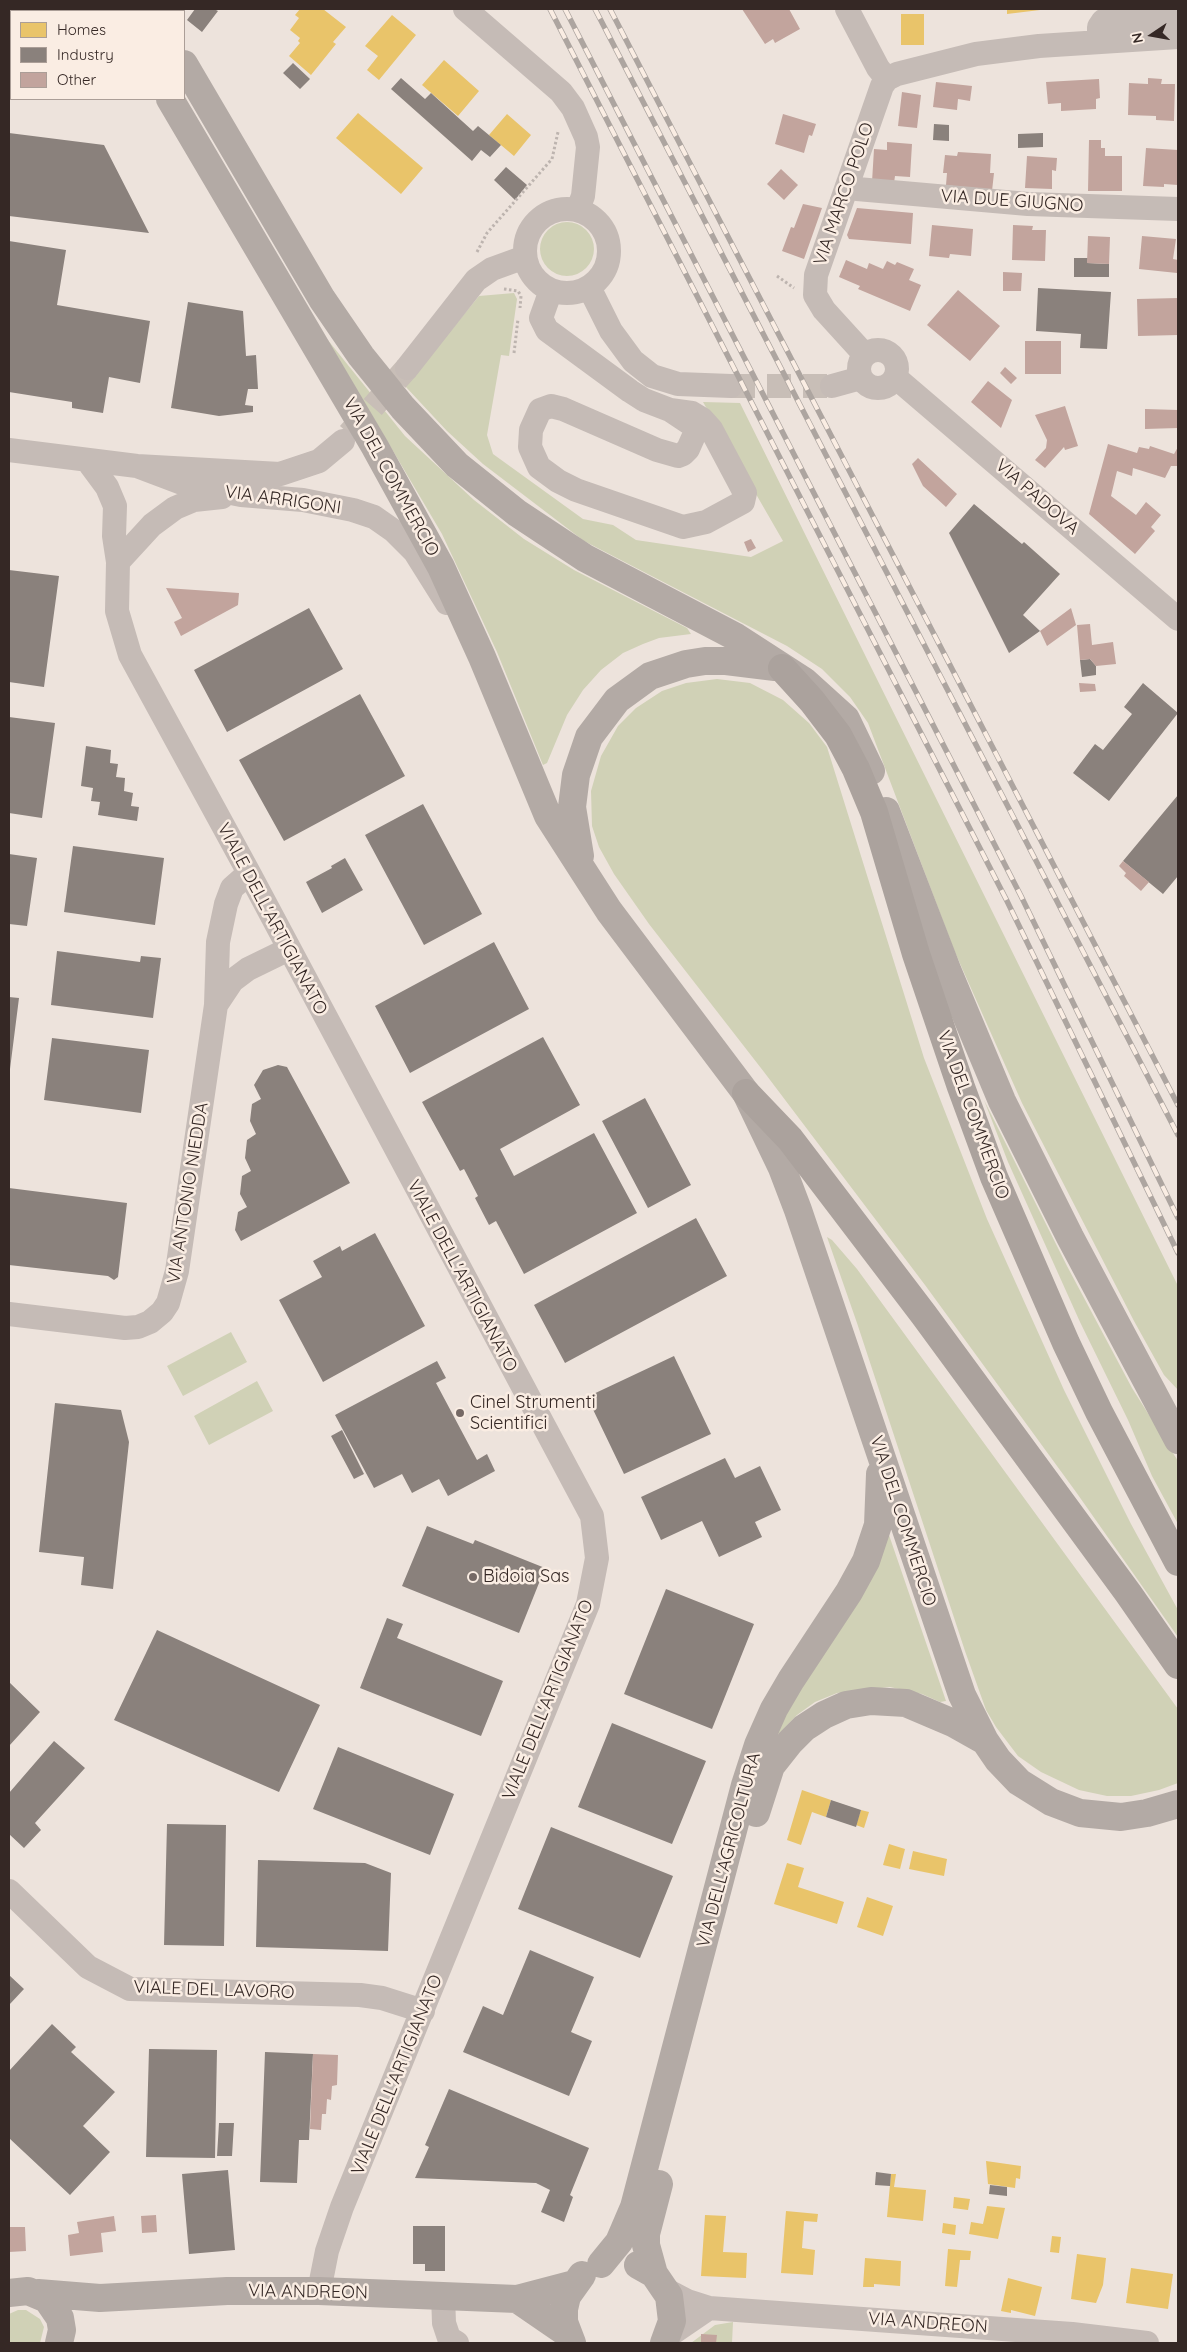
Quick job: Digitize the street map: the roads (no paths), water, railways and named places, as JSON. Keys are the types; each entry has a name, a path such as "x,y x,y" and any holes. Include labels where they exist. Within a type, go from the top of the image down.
{"highway":[{"name":"VIA DEL COMMERCIO","path":"782,668 823,714 838,735 856,769 874,812 916,954 994,1177 1066,1343 1142,1495 1178,1562"},
{"name":"VIA DEL COMMERCIO","path":"746,1093 796,1147 924,1315 1178,1665"}],"main road":[{"name":"VIA DEL COMMERCIO","path":"185,66 322,299 361,356 403,408 457,465 517,513 585,558 736,637 804,681 846,719 875,780 895,837 948,972 1002,1101 1070,1237 1178,1440"},
{"name":"VIA DEL COMMERCIO","path":"171,100 375,447 441,566 482,657 548,816 609,911 746,1093 782,1168 798,1210 962,1696 985,1741 998,1760 1020,1782 1051,1802 1080,1813 1121,1817 1147,1813 1178,1804"},
{"name":"VIA DEL COMMERCIO","path":"583,870 572,807 576,775 589,738 617,700 650,676 667,668 686,664 705,661 726,661 782,668"},
{"path":"1136,1358 1158,1385 1178,1403"},
{"name":"VIA DELL'AGRICOLTURA","path":"601,2264 619,2242 634,2207 742,1794 758,1746 786,1687 849,1592 874,1542 881,1497 880,1450"},
{"name":"VIA DELL'AGRICOLTURA","path":"666,2340 672,2321 672,2308 646,2245 648,2223 743,1858 771,1766 804,1728 824,1715 846,1705 871,1701 906,1703 953,1723 985,1741"},
{"path":"570,2339 564,2309 574,2284 582,2275 601,2264 618,2261 631,2262 660,2282"},
{"name":"VIA ANDREON","path":"9,2293 28,2291 100,2298 227,2291 319,2290 517,2299 574,2284"},
{"path":"38,2293 55,2308 60,2318 60,2337"},
{"path":"60,2337 100,2298"},
{"path":"517,2299 570,2339"}],"street":[{"path":"465,9 561,92 573,108 586,137 588,147 583,196 578,209"},
{"path":"847,9 878,68 887,79 914,69 976,54 1099,41 1178,36"},
{"path":"1099,41 1099,27 1103,21 1178,16"},
{"name":"VIA MARCO POLO","path":"865,355 824,310 815,295 818,264 882,86 887,79"},
{"name":"VIA DUE GIUGNO","path":"847,186 856,189 1028,204 1178,209"},
{"path":"578,209 593,217 603,227 610,253 607,267 589,287 577,292 564,293 551,290 539,283 530,271 524,257 525,242 530,229 540,218 552,210 578,209"},
{"path":"407,368 476,280 492,269 524,257"},
{"path":"589,287 611,331 633,361 652,376 678,384 732,386"},
{"path":"551,290 541,318 547,330 630,391 644,400 670,410 694,426 696,430 695,437 684,454 678,456 657,450 563,409 551,406 540,410 536,417 531,438 532,456 539,467 558,481 576,490 683,527 697,526 743,502 745,493 716,436 702,418 692,413 670,410"},
{"path":"873,350 882,350 890,354 895,362 895,377 887,386 879,388 870,387 861,378 859,364 865,355 873,350"},
{"name":"VIA PADOVA","path":"895,377 1178,619"},
{"path":"832,386 861,378"},
{"name":"VIA ARRIGONI","path":"9,450 136,466 280,474 319,461 343,441"},
{"name":"VIALE DELL'ARTIGIANATO","path":"87,460 107,487 115,506 114,536 118,562 117,611 130,655 592,1516 597,1558 588,1604 342,2207 326,2251 319,2290"},
{"name":"VIA ARRIGONI","path":"136,466 182,484 241,495 303,500 353,510 374,517 394,531 415,552 482,657"},
{"path":"118,562 152,525 174,508 194,500 241,495"},
{"name":"VIA ANTONIO NIEDDA","path":"9,1314 125,1328 150,1322 165,1307 176,1279 216,1005 218,942 226,904 232,888 249,874"},
{"name":"VIA ANTONIO NIEDDA","path":"216,1005 232,981 248,969 289,949"},
{"name":"VIALE DEL LAVORO","path":"9,1891 88,1968 130,1989 360,1995 382,1998 423,2011"},
{"name":"VIA ANDREON","path":"660,2282 687,2301 709,2308 1072,2334 1147,2343"},
{"path":"443,2295 444,2322 450,2338 457,2343"},
{"path":"666,2340 709,2308"}],"tunnel":[{"path":"349,434 407,368"},
{"path":"731,386 832,386"}],"railway":[{"path":"550,9 1007,901 1178,1253"},
{"path":"565,9 1021,896 1178,1218"},
{"path":"595,9 1178,1135"},
{"path":"610,9 1178,1105"}],"place":[{"name":"Cinel Strumenti Scientifici","path":"460,1413"},
{"name":"Bidoia Sas","path":"473,1577"}]}
